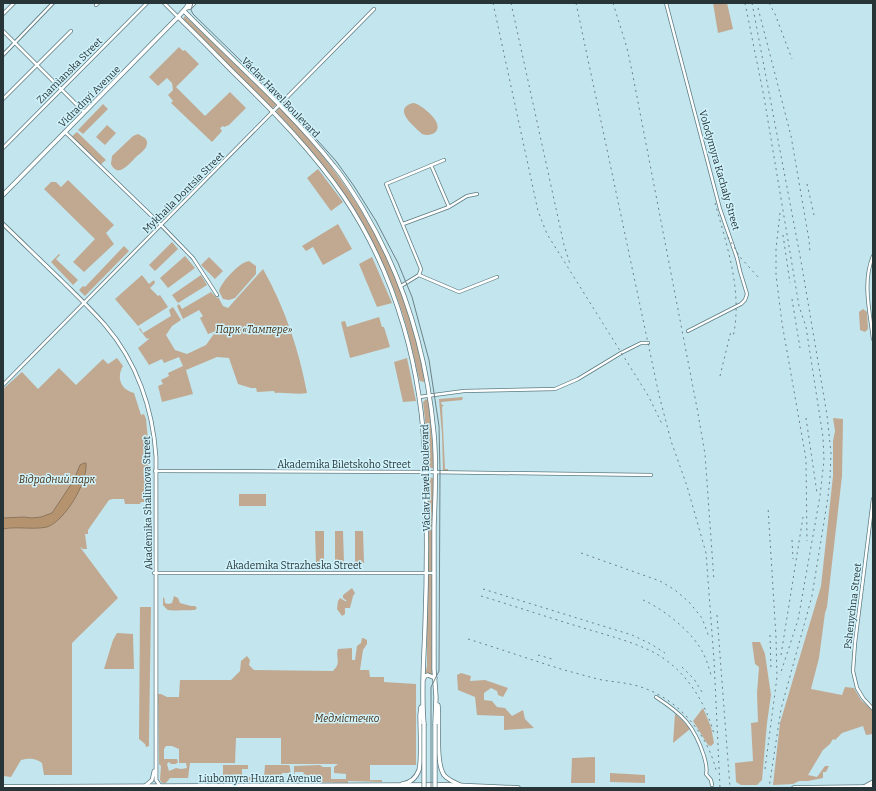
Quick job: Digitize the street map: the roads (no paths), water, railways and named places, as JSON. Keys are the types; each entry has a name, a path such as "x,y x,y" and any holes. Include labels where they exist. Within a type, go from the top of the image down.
{"main road":[{"name":"Vidradnyi Avenue","path":"185,10 188,3"},
{"name":"Vidradnyi Avenue","path":"3,195 178,17 194,3"},
{"name":"Václav Havel Boulevard","path":"185,10 280,105 335,166 373,226 401,286 419,342 430,395 434,437 434,678 436,697 435,788"},
{"name":"Václav Havel Boulevard","path":"178,17 297,136 344,198 375,251 395,300 409,345 423,423 425,472 425,623 422,681 424,788"},
{"path":"422,681 427,675 434,678"},
{"path":"436,697 439,715 440,763 442,770 449,779 465,786"},
{"path":"395,785 405,784 411,781 417,775 420,768 420,716 422,702"},
{"path":"864,787 873,782"},
{"name":"Liubomyra Huzara Avenue","path":"3,787 448,785 518,788"},
{"path":"794,788 873,787"}],"street":[{"path":"3,14 14,3"},
{"path":"3,55 53,3"},
{"name":"Znamianska Street","path":"3,148 147,3"},
{"path":"164,3 178,17"},
{"name":"Volodymyra Kachaly Street","path":"666,3 720,209 737,258 747,294 745,300 741,304 688,331"},
{"name":"Mykhaila Dontsia Street","path":"3,385 374,9"},
{"path":"3,31 84,112"},
{"path":"3,99 71,31"},
{"path":"65,132 193,258 217,295"},
{"path":"401,286 419,275 421,270 386,184 444,160"},
{"path":"431,165 450,207"},
{"path":"403,224 450,207 467,196 476,194"},
{"name":"Akademika Shalimova Street","path":"3,225 105,325 115,338 127,357 141,386 152,424 155,441 156,780 161,787"},
{"path":"873,256 869,265 867,280 873,339"},
{"path":"419,275 459,292 498,277"},
{"path":"419,397 464,391 555,389 641,343 648,343"},
{"name":"Akademika Biletskoho Street","path":"155,471 435,472 651,475"},
{"name":"Pshenychna Street","path":"873,499 855,643 853,672 857,688 863,698 873,709"},
{"name":"Akademika Shalimova Street","path":"146,786 152,780 154,772 155,573"},
{"name":"Akademika Strazheska Street","path":"155,573 434,573"},
{"path":"656,697 676,710 691,726 700,742 707,771 706,774 711,780 712,786"}],"tram line":[{"path":"193,3 191,10 193,14 283,102 336,161 376,221 398,263 412,297 429,360 439,426 439,671 431,687 431,788"}],"railway":[{"path":"493,3 538,211 547,234 649,397 662,424"},
{"path":"511,3 564,245 570,264"},
{"path":"576,3 659,395 671,441 687,486 706,553 714,660 720,788"},
{"path":"613,3 627,48 632,71 697,408 705,454 714,581"},
{"path":"745,3 764,97 799,306 806,327 823,437 824,460 820,496 798,620 780,675"},
{"path":"752,3 801,261 827,415 831,453 828,497 812,596 781,709 769,788"},
{"path":"769,3 775,14 792,59"},
{"path":"758,8 791,136 810,252"},
{"path":"807,184 814,215"},
{"path":"715,203 729,252 735,286 736,320 733,337"},
{"path":"780,213 776,249 776,275 782,323 806,459 807,541"},
{"path":"783,235 790,283"},
{"path":"728,237 740,257 759,278"},
{"path":"792,299 800,348"},
{"path":"720,376 731,331"},
{"path":"806,418 817,493"},
{"path":"765,769 777,677 768,507"},
{"path":"781,655 803,517"},
{"path":"792,540 793,559"},
{"path":"581,553 660,581 675,590 689,602 702,618 709,637"},
{"path":"483,589 632,635 665,653"},
{"path":"481,596 624,640 641,646 661,657 672,665 691,685 705,709 714,734"},
{"path":"643,600 660,609 678,623 694,639 704,655 711,675"},
{"path":"717,615 730,788"},
{"path":"770,635 771,669"},
{"path":"468,639 564,670 602,680 641,687 654,692 679,709 689,719 706,743 716,770"},
{"path":"538,655 552,659"},
{"path":"682,667 694,679 702,692"}],"park label":[{"name":"Парк «Тампере»","path":"254,329"},
{"name":"Відрадний парк","path":"57,479"},
{"name":"Медмістечко","path":"347,718"}]}
